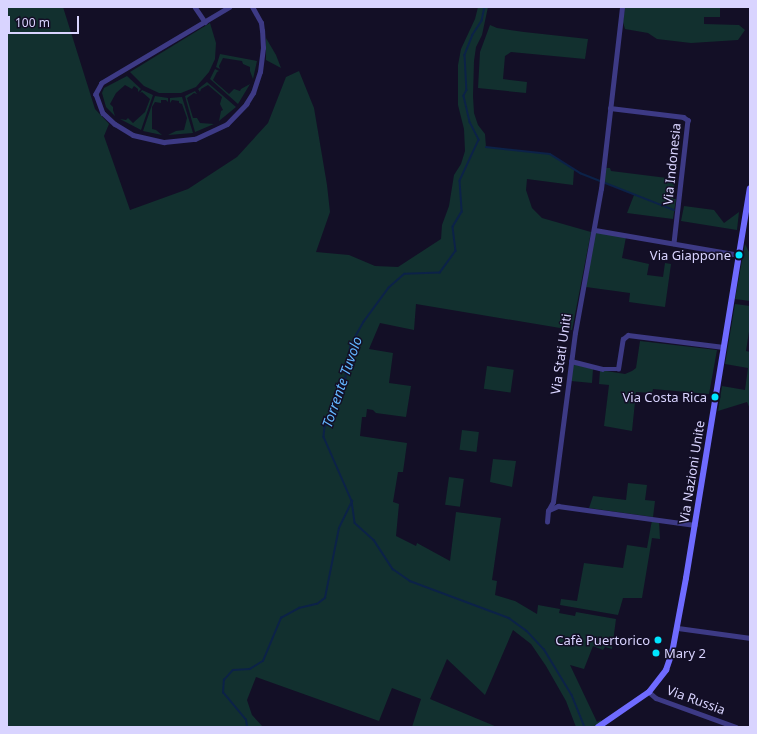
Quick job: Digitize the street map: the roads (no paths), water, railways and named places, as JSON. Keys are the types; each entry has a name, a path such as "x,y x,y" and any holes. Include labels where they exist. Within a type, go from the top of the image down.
{"street":[{"path":"195,7 205,22"},
{"path":"230,7 102,83 96,94 103,113 115,124 133,135 164,142 195,139 227,124 246,104 253,93 260,72 263,48 262,31 261,23 252,7"},
{"path":"610,108 622,7"},
{"name":"Via Stati Uniti","path":"547,522 548,511 553,502 571,361 582,290 595,230 610,108"},
{"name":"Via Indonesia","path":"610,108 683,117 688,120 674,243"},
{"name":"Via Nazioni Unite","path":"598,727 649,692 666,670 678,628 723,346 748,211 750,188"},
{"path":"595,230 740,255"},
{"path":"571,361 598,368 618,369 623,338 628,335 723,346"},
{"path":"553,502 558,506 694,525"},
{"path":"548,511 558,506"},
{"path":"678,628 750,638"},
{"name":"Via Russia","path":"649,692 656,698 736,727"}],"waterway":[{"name":"Torrente Tuvolo","path":"485,7 482,21 473,35 465,55 467,90 464,96 470,122 479,140 460,181 462,212 453,227 456,251 440,273 405,274 389,288 364,322 351,345 346,378 332,416 325,427 324,437 352,501 355,523 374,540 393,569 410,581 509,618 527,631 544,649 572,695 585,727"},
{"path":"486,147 550,154 580,173 674,210"},
{"path":"247,727 246,720 223,693 224,680 233,670 250,669 263,661 281,618 299,608 317,604 325,598 339,528 352,501"}],"place":[{"name":"Via Giappone","path":"739,255"},
{"name":"Via Costa Rica","path":"715,397"},
{"name":"Cafè Puertorico","path":"658,640"},
{"name":"Mary 2","path":"656,653"}]}
